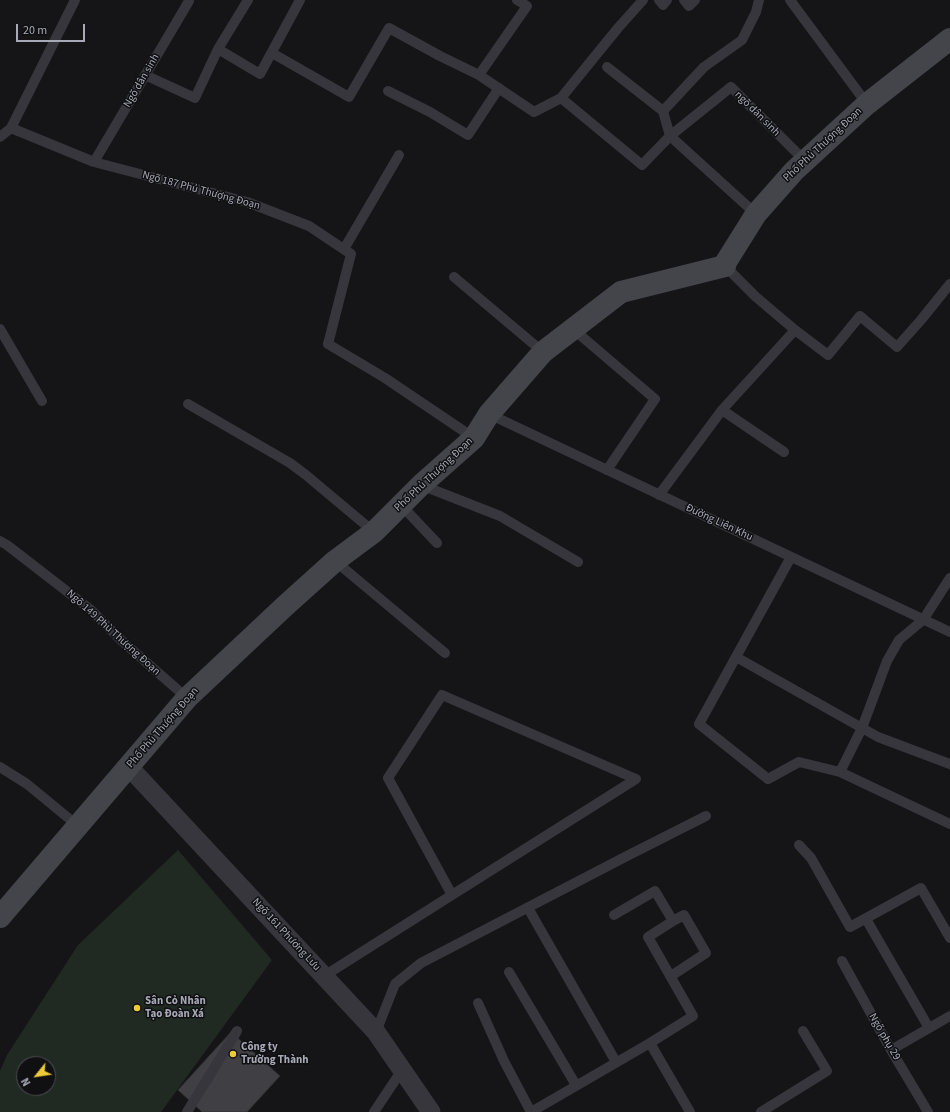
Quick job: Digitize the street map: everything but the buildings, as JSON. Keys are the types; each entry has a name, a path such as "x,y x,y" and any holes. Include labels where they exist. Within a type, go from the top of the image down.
{"main road":[{"name":"Phố Phủ Thượng Đoạn","path":"0,917 187,698 284,606 335,561 374,532 421,485 474,438 489,414 543,352 621,292 725,266 756,214 794,171 867,104 950,39"}],"street":[{"name":"Ngõ 161 Phương Lưu","path":"129,767 376,1032 431,1112"}],"lane":[{"path":"0,137 11,128 75,0"},
{"name":"Ngõ dân sinh","path":"94,162 189,1 188,0"},
{"path":"145,75 195,98 218,49 248,0"},
{"path":"218,49 260,74 300,0"},
{"path":"479,75 527,6 517,0"},
{"path":"272,54 349,97 389,28 440,56 479,75 534,112 561,98 618,28 644,0"},
{"path":"659,0 663,5 667,0"},
{"path":"684,0 689,6 695,0"},
{"path":"663,111 704,67 742,40 756,12 759,0"},
{"path":"790,0 867,104"},
{"path":"607,67 663,111 670,136 756,214"},
{"path":"388,91 430,112 468,135 499,88"},
{"name":"ngõ dân sinh","path":"670,136 731,88 805,161"},
{"path":"561,98 642,165 670,136"},
{"name":"Ngõ 187 Phủ Thượng Đoạn","path":"11,128 94,162 247,202 310,226 344,249"},
{"path":"399,156 344,249 351,254 328,344 385,378 474,438"},
{"path":"725,266 756,297 828,355 860,316 897,347 950,284"},
{"path":"454,277 543,352"},
{"path":"0,329 42,401"},
{"path":"574,329 655,399 607,470"},
{"path":"659,495 722,410 796,330"},
{"path":"188,404 290,463 374,532"},
{"path":"722,410 784,452"},
{"name":"Đường Liên Khu","path":"489,414 950,632"},
{"path":"421,485 500,516 578,562"},
{"path":"400,505 437,543"},
{"name":"Ngõ 149 Phù Thượng Đoạn","path":"0,541 91,610 122,641 187,698"},
{"path":"791,557 699,724 768,779 799,762 840,772 950,824"},
{"path":"335,561 446,653"},
{"path":"840,772 862,728 887,661 899,640 923,620 950,578"},
{"path":"736,657 878,737 950,764"},
{"path":"324,976 636,779 442,695 388,778 452,895"},
{"path":"0,767 27,784 78,826"},
{"path":"376,1032 395,984 421,963 706,816"},
{"path":"799,845 812,858 850,927 921,888 950,938"},
{"path":"614,915 655,891 673,921"},
{"path":"528,908 616,1062"},
{"path":"478,1003 504,1061 531,1112 650,1043 693,1016 648,937 684,914 706,953 671,976"},
{"path":"866,919 929,1028"},
{"name":"Ngõ phụ 29","path":"842,961 891,1050 928,1112"},
{"path":"509,972 576,1085"},
{"path":"891,1050 950,1016"},
{"path":"761,1112 827,1071 804,1030"},
{"path":"187,1112 237,1031"},
{"path":"650,1043 690,1112"},
{"path":"374,1112 402,1070"}],"shaded area":[{"name":"Sân Cỏ Nhân Tạo Đoàn Xá","path":"178,850 272,960 161,1112 0,1112 0,1071 7,1055 78,945"}],"place":[{"name":"Sân Cỏ Nhân Tạo Đoàn Xá","path":"137,1008"},
{"name":"Công ty Trường Thành","path":"233,1054"}]}
